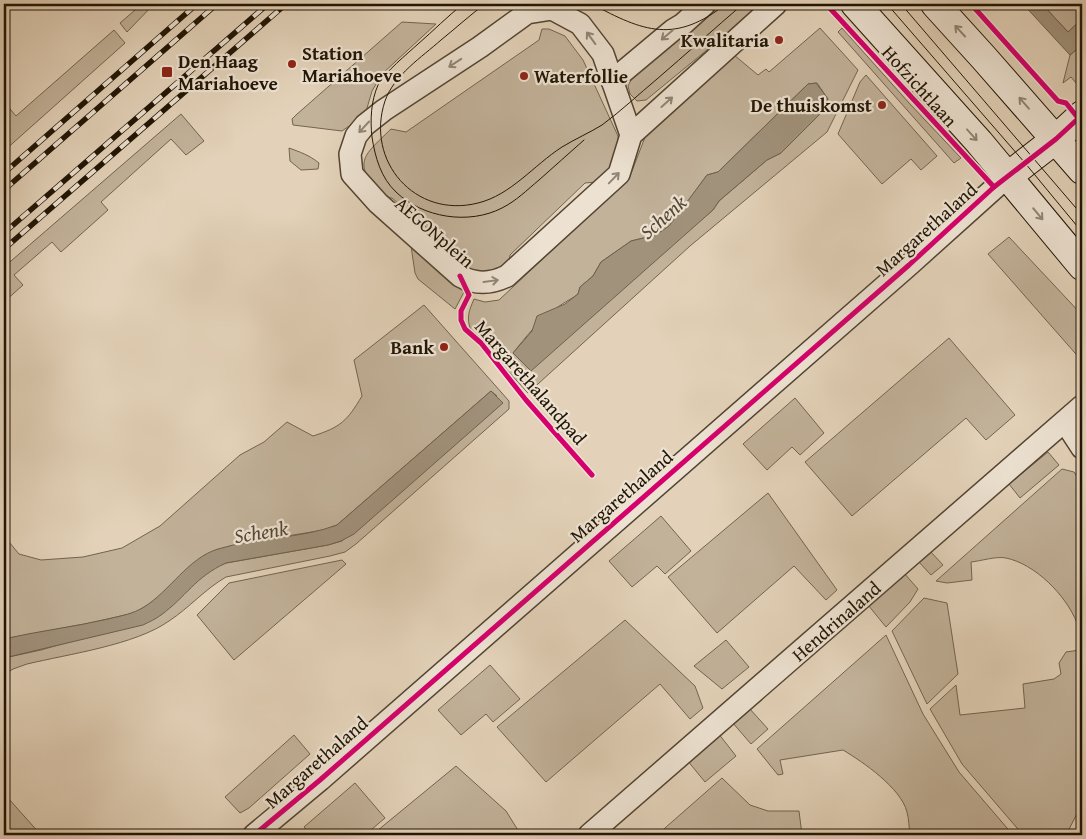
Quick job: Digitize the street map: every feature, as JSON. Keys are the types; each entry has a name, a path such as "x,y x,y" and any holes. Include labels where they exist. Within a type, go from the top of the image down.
{"main road":[{"name":"Hofzichtlaan","path":"856,4 979,142 1082,266"},
{"path":"935,4 1082,170"},
{"path":"1007,177 1056,140 1082,116"}],"street":[{"path":"612,81 673,30 683,24 704,4"},
{"path":"631,134 776,4"},
{"name":"AEGONplein","path":"552,9 580,24 603,54 631,134 619,174 508,276 487,283 469,281 460,276 378,203 352,174 350,154 356,136 365,125 384,110 480,47 527,13 552,9"},
{"name":"Margarethaland","path":"254,835 320,780 1007,177"},
{"name":"Hendrinaland","path":"590,835 1082,406"},
{"path":"1065,422 1082,448"}],"shaded area":[{"path":"142,4 154,4 127,32 120,23"},
{"path":"716,4 763,4 646,100 637,101 630,94 628,86 633,76"},
{"path":"1023,4 1042,4 1068,32 1082,19 1082,45 1070,55"},
{"path":"1042,4 1082,4 1082,19 1068,32"},
{"path":"402,22 436,24 382,74 372,91 365,115 342,131 293,125 292,119 296,115"},
{"path":"820,28 858,70 827,132 690,246 528,393 471,331 469,314 474,299 485,302 499,300 627,180 647,132 734,55 758,75 766,69 769,72","holes":["817,83 828,99 781,153 767,160 683,235 513,353 545,317 578,294 580,287 593,276 601,262 631,241 656,235 670,226 707,175 718,172 808,84"]},
{"path":"842,28 961,158 954,163 838,32"},
{"path":"542,29 549,29 565,36 583,60 618,136 619,153 612,167 596,182 585,183 510,255 509,265 483,275 461,267 461,257 392,198 382,197 367,176 364,161 367,154 391,129 406,132 539,40"},
{"path":"114,30 125,43 4,151 4,102 16,116"},
{"path":"1082,45 1082,80 1076,83 1071,77 1063,83 1070,55"},
{"path":"866,75 937,156 921,170 911,159 882,184 838,134 860,82"},
{"path":"816,83 828,99 821,113 781,153 767,160 719,201 713,210 531,371 513,353 532,331 537,316 565,304 578,294 580,287 593,276 601,262 631,241 656,235 669,226 707,175 718,172 808,84"},
{"path":"915,89 979,164 977,166 910,95"},
{"path":"181,114 204,141 186,155 171,139 101,202 108,210 61,252 52,242 14,275 23,285 4,302 4,267"},
{"path":"289,148 315,160 319,163 318,169 301,170 290,161"},
{"path":"1009,237 1082,315 1082,361 988,254"},
{"path":"411,246 464,292 455,309 418,279 415,273"},
{"path":"424,305 509,401 509,409 356,544 345,552 330,556 226,577 176,616 155,629 120,643 27,664 13,669 4,675 4,658 41,650 161,615 200,577 211,569 226,563 342,541 497,396 491,391 337,525 324,530 256,541 134,613 4,639 4,536 19,554 41,560 83,557 122,548 160,526 240,455 264,442 287,422 313,436 342,422 352,412 362,396 354,360"},
{"path":"949,338 1015,415 986,440 966,418 852,516 805,462"},
{"path":"491,391 503,403 354,534 328,545 226,563 206,574 170,608 143,625 4,658 4,639 95,622 140,609 207,553 233,545 308,533 337,525"},
{"path":"795,398 824,433 800,455 792,447 767,470 743,444"},
{"path":"1048,452 1059,465 1020,498 1009,484"},
{"path":"1062,469 1074,472 1082,484 1082,804 1066,835 1023,835 962,764 930,709 956,685 960,715 1025,708 1023,684 1054,679 1061,674 1059,663 1066,652 1080,650 1077,623 1065,602 1048,582 1017,561 1006,558 993,558 971,562 972,580 947,583 936,581"},
{"path":"768,493 837,590 826,600 794,566 717,633 668,577"},
{"path":"661,516 691,551 665,574 657,566 632,587 609,561"},
{"path":"930,551 943,565 931,575 918,561"},
{"path":"342,560 346,564 234,660 197,615 229,583"},
{"path":"904,573 918,589 910,602 886,627 868,605"},
{"path":"924,598 947,603 958,674 927,704 892,631"},
{"path":"625,620 695,686 703,708 690,719 660,684 546,782 497,727"},
{"path":"886,635 923,714 959,772 1013,835 910,835 907,812 897,794 880,776 843,750 780,760 783,774 778,775 757,749"},
{"path":"726,640 749,667 722,689 694,666"},
{"path":"490,665 520,699 493,722 486,714 461,735 438,710"},
{"path":"749,708 768,729 751,744 732,722"},
{"path":"718,733 736,756 705,782 687,760"},
{"path":"294,735 310,754 249,808 240,813 225,797"},
{"path":"456,766 506,811 521,835 491,835 489,833 486,835 372,835"},
{"path":"722,778 750,805 768,811 799,811 802,835 657,835"},
{"path":"355,783 385,818 365,835 355,835 351,831 346,835 311,835 304,827"},
{"path":"4,794 8,798 41,835 4,835"}],"tram line":[{"path":"463,4 396,63 378,85 372,111 372,137 380,167 386,180 396,192 419,208 433,213 461,217 489,213 517,199 584,140"},
{"path":"485,4 409,67 395,83 385,101 381,123 382,144 389,164 400,180 416,194 434,202 455,206 478,203 512,187 562,147 609,120 743,4"},
{"path":"592,4 628,21 659,30 691,25 708,17 726,4"},
{"path":"887,4 1025,163 1082,232"},
{"path":"901,4 1082,215"}],"railway":[{"path":"4,173 197,4"},
{"path":"4,190 217,4"},
{"path":"4,233 268,4"},
{"path":"4,249 286,4"}],"cycle path":[{"path":"826,4 994,187"},
{"path":"971,4 1058,101 1066,103 1082,123"},
{"path":"254,835 320,780 909,265 994,187 1056,139 1082,115"},
{"name":"Margarethalandpad","path":"460,276 469,295 461,311 461,320 465,329 481,343 526,400 592,475"}],"place":[{"name":"Kwalitaria","path":"779,40"},
{"name":"Station Mariahoeve","path":"292,64"},
{"name":"Den Haag Mariahoeve","path":"167,72"},
{"name":"Waterfollie","path":"524,76"},
{"name":"De thuiskomst","path":"882,105"},
{"name":"Bank","path":"444,347"}],"water label":[{"name":"Schenk","path":"663,217"},
{"name":"Schenk","path":"261,532"}]}
